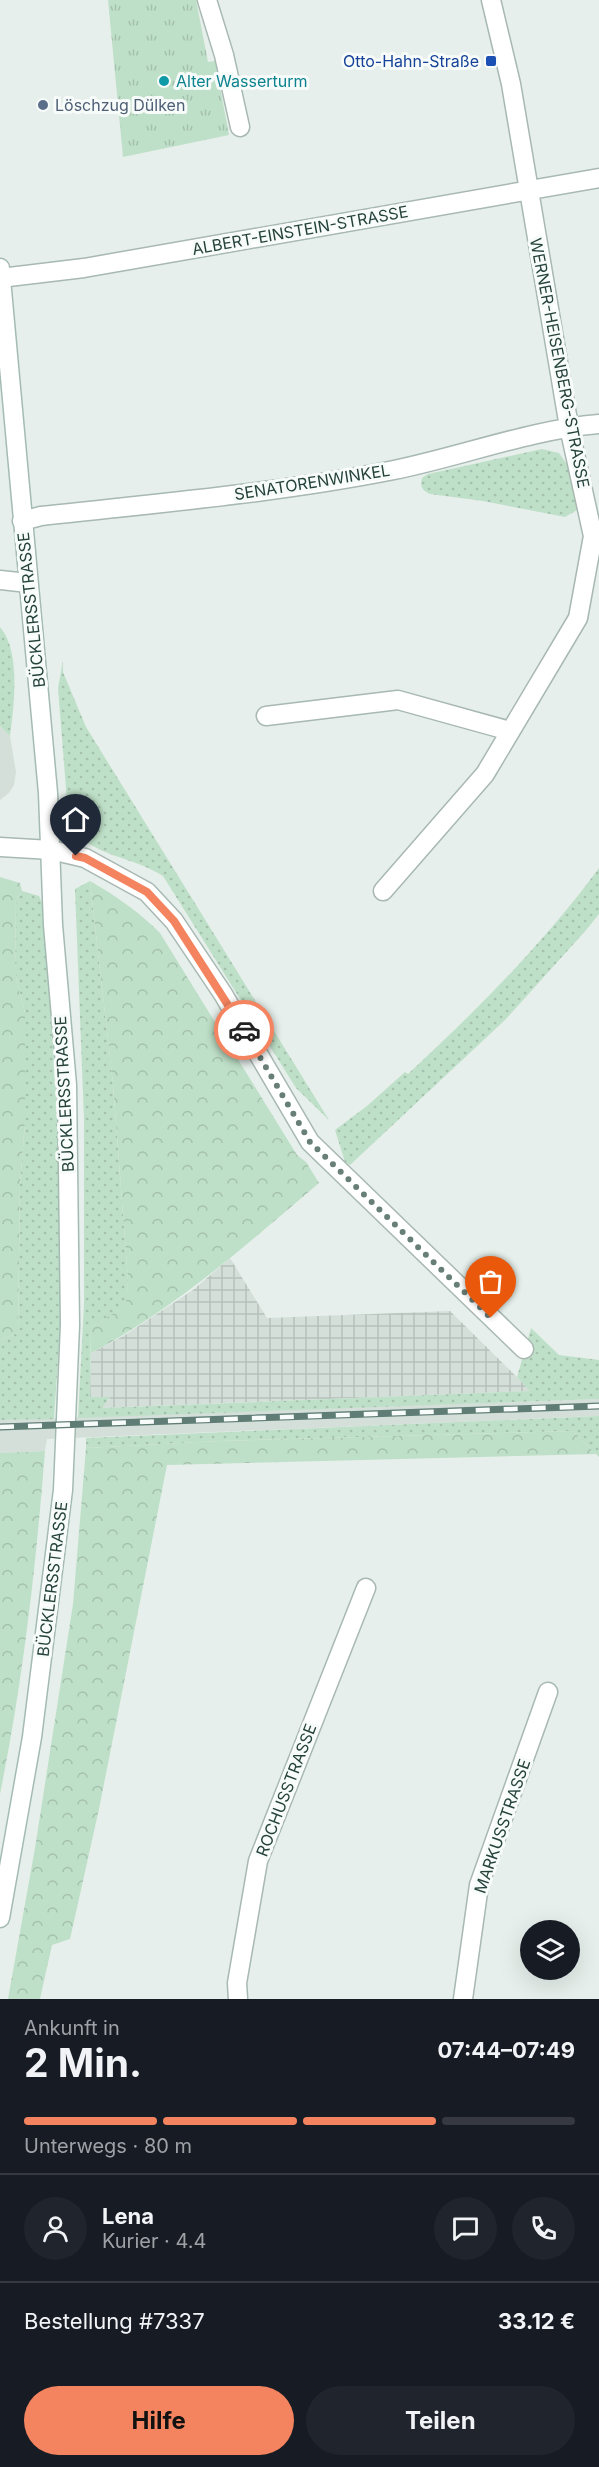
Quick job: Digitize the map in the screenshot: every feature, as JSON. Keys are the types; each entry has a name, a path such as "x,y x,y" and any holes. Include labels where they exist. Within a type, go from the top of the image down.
{"street":[{"path":"207,0 224,55 240,127"},
{"path":"491,0 511,84 527,189"},
{"name":"ALBERT-EINSTEIN-STRASSE","path":"0,278 84,268 599,177"},
{"name":"WERNER-HEISENBERG-STRASSE","path":"383,891 485,774 578,618 593,536 569,427 554,328 527,189"},
{"name":"BÜCKLERSSTRASSE","path":"0,268 48,793 53,925 67,1085 70,1326 63,1478 32,1737 0,1918"},
{"name":"SENATORENWINKEL","path":"22,521 41,516 305,486 397,469 569,427 599,424"},
{"path":"0,580 28,583"},
{"path":"266,716 398,700 510,731"},
{"path":"0,847 51,850 85,858 147,892 174,921 223,994 310,1142 524,1349"},
{"name":"ROCHUSSTRASSE","path":"238,1999 237,1983 258,1861 366,1588"},
{"name":"MARKUSSTRASSE","path":"463,1999 479,1885 548,1692"}],"shaded area":[{"path":"0,726 10,736 16,772 14,785 9,793 0,800"},
{"path":"230,1258 267,1318 450,1311 531,1391 101,1408 110,1398 90,1397 91,1353 125,1335 193,1290"},
{"path":"599,1399 599,1416 47,1439 45,1451 0,1453 0,1420"}],"green space":[{"path":"108,0 196,0 208,62 215,61 229,135 123,157"},
{"path":"542,449 559,453 569,467 577,510 565,517 483,501 430,494 423,490 422,478 428,474"},
{"path":"0,627 7,637 13,664 14,695 10,736 0,726"},
{"path":"63,661 63,672 86,727 329,1120 296,1088 163,876 89,844 69,826 58,688"},
{"path":"599,868 599,914 587,929 505,1020 350,1165 345,1162 335,1130 367,1106 405,1072 408,1074 459,1026 556,923"},
{"path":"0,877 20,883 22,891 16,899 15,973 25,1013 25,1123 20,1184 18,1333 0,1340"},
{"path":"90,881 113,1084 128,1280 127,1306 91,1327 90,1397 110,1397 102,1408 530,1391 517,1377 531,1328 559,1355 599,1360 599,1399 78,1418 84,1303 84,1120 75,889"},
{"path":"90,881 126,904 160,933 297,1155 306,1162 319,1183 181,1296 91,1353 91,1327 126,1306 128,1280 113,1084"},
{"path":"22,891 39,896 45,909 58,1102 61,1315 54,1419 0,1420 0,1340 18,1333 20,1184 25,1123 25,1013 15,973 16,899"},
{"path":"599,1416 599,1457 573,1431 219,1441 86,1448 86,1438"},
{"path":"573,1431 596,1454 167,1465 99,1809 70,1939 52,1945 40,1999 8,1999 35,1848 73,1604 86,1448 219,1441"},
{"path":"45,1451 28,1623 0,1794 0,1453"}],"railway":[{"path":"0,1427 599,1406"}],"way so far":[{"path":"244,1030 310,1142 491,1318"}],"place":[{"name":"Otto-Hahn-Straße","path":"491,61"},
{"name":"Alter Wasserturm","path":"164,81"},
{"name":"Löschzug Dülken","path":"43,105"}],"route":[{"path":"76,856 85,858 147,892 174,921 244,1030"}]}
